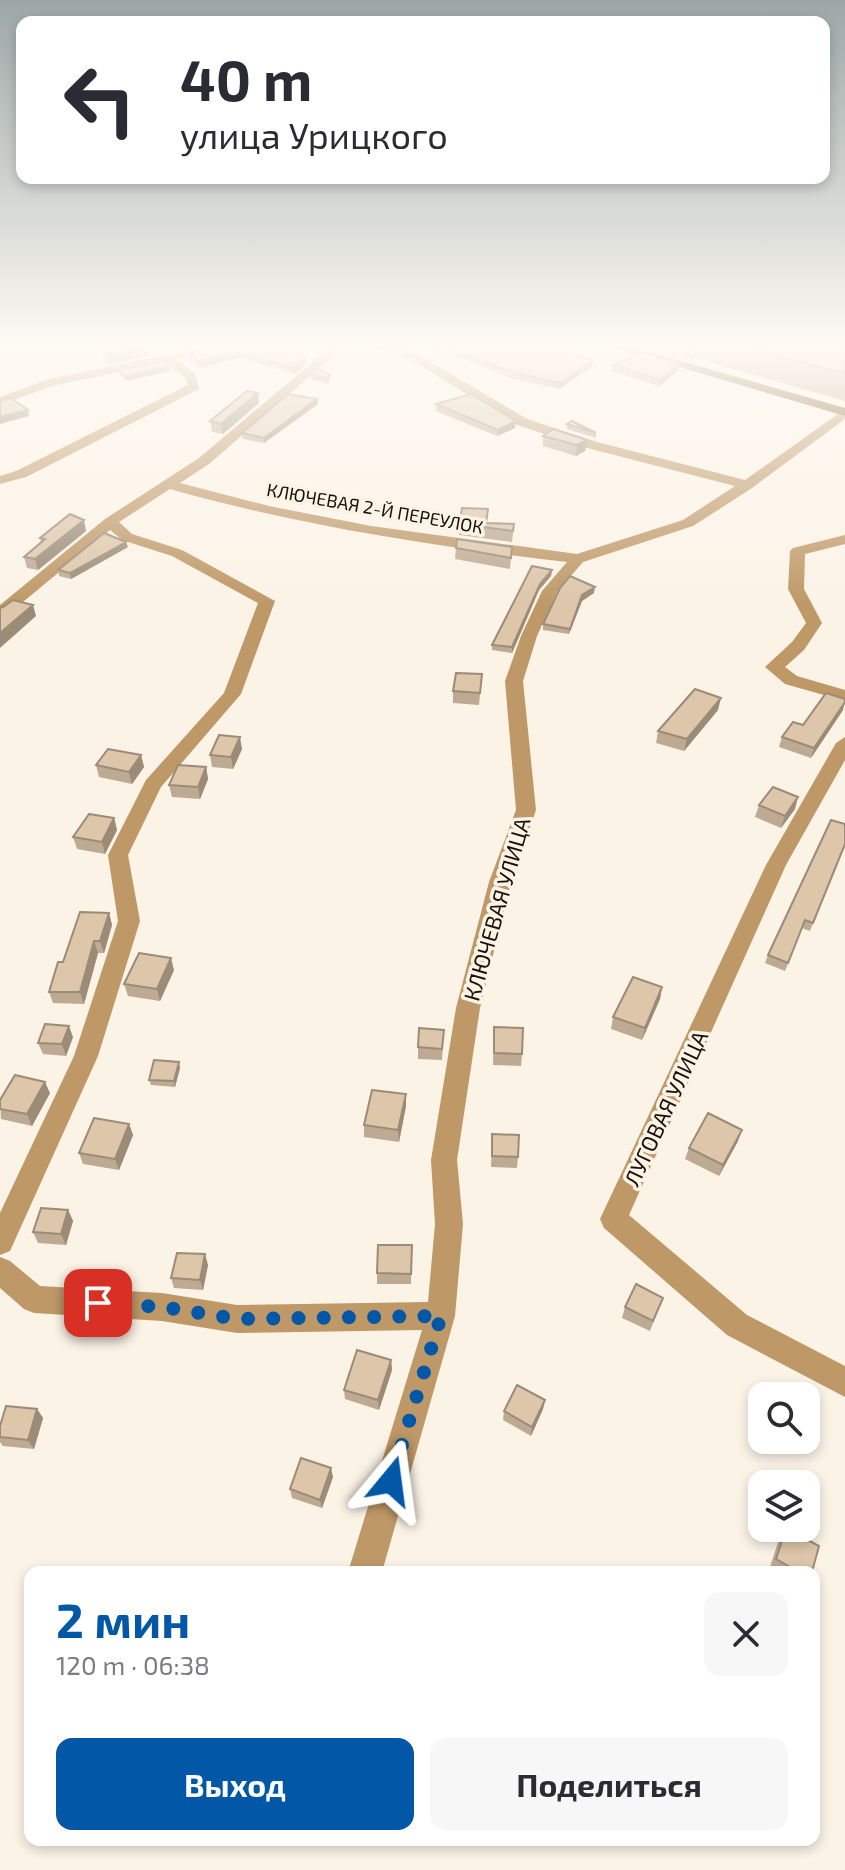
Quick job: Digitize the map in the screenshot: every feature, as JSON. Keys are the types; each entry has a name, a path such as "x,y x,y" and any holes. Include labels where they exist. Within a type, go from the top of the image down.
{"street":[{"path":"0,480 21,474 105,431"},
{"path":"0,613 110,522 204,461 239,431"},
{"path":"550,431 747,485"},
{"path":"578,559 688,523 747,485 819,431"},
{"name":"КЛЮЧЕВАЯ 2-Й ПЕРЕУЛОК","path":"168,484 218,499 366,530 578,559"},
{"path":"0,1242 86,1056 129,921 118,855 153,784 232,694 267,601 177,553 127,537 110,522"},
{"path":"845,539 798,551 796,589 814,623 798,646 774,667 791,680 845,696"},
{"name":"КЛЮЧЕВАЯ УЛИЦА","path":"367,1566 441,1316 449,1224 444,1160 468,1008 500,882 526,810 514,681 550,591 578,559"},
{"name":"ЛУГОВАЯ УЛИЦА","path":"845,743 776,865 614,1219 737,1325 845,1382"},
{"path":"0,1270 34,1299 162,1307 237,1319 441,1316"}],"building":[{"path":"244,431 273,431 264,438 242,433"},
{"path":"550,431 560,431 587,440 577,445 543,436"},
{"path":"462,508 488,509 486,523 514,524 513,531 459,524"},
{"path":"70,514 84,520 35,559 24,557 45,539 40,538"},
{"path":"104,533 126,542 70,573 58,570"},
{"path":"457,539 512,547 511,558 456,548"},
{"path":"532,566 552,570 540,584 512,647 492,645"},
{"path":"570,576 595,587 582,595 570,629 543,624 560,588"},
{"path":"13,600 33,605 0,633 0,608"},
{"path":"456,673 482,674 480,693 453,691"},
{"path":"695,689 721,698 687,739 658,731"},
{"path":"826,693 845,699 845,702 814,748 782,737 793,722 803,725"},
{"path":"219,735 240,737 231,757 210,755"},
{"path":"108,749 141,755 129,772 96,765"},
{"path":"178,765 206,767 198,787 169,785"},
{"path":"773,787 798,797 785,816 759,805"},
{"path":"89,814 114,818 102,842 73,837"},
{"path":"831,820 845,824 845,844 813,923 805,920 788,963 768,955"},
{"path":"80,912 109,913 100,941 94,941 80,992 49,992 58,962 63,962"},
{"path":"139,953 171,958 157,989 124,984"},
{"path":"633,977 662,987 645,1028 613,1017"},
{"path":"45,1024 69,1026 62,1044 38,1043"},
{"path":"494,1027 523,1028 522,1054 494,1053"},
{"path":"419,1028 444,1030 442,1049 418,1047"},
{"path":"154,1060 179,1062 174,1081 149,1080"},
{"path":"15,1075 45,1082 27,1114 0,1109 0,1100"},
{"path":"372,1090 406,1094 398,1130 364,1125"},
{"path":"708,1113 742,1130 723,1165 689,1148"},
{"path":"94,1118 129,1124 115,1159 79,1153"},
{"path":"492,1134 519,1135 518,1157 492,1156"},
{"path":"41,1208 68,1210 61,1234 33,1232"},
{"path":"378,1245 412,1245 411,1274 377,1273"},
{"path":"177,1253 205,1254 200,1280 171,1278"},
{"path":"636,1284 663,1298 653,1321 625,1307"},
{"path":"357,1350 391,1360 378,1400 344,1390"},
{"path":"517,1385 545,1400 532,1427 504,1411"},
{"path":"6,1406 37,1409 28,1440 0,1437"},
{"path":"301,1458 331,1468 320,1500 290,1489"},
{"path":"781,1542 812,1542 819,1546 814,1566 788,1566 776,1559"}],"route":[{"path":"98,1303 162,1307 237,1319 441,1316 391,1481"}]}
